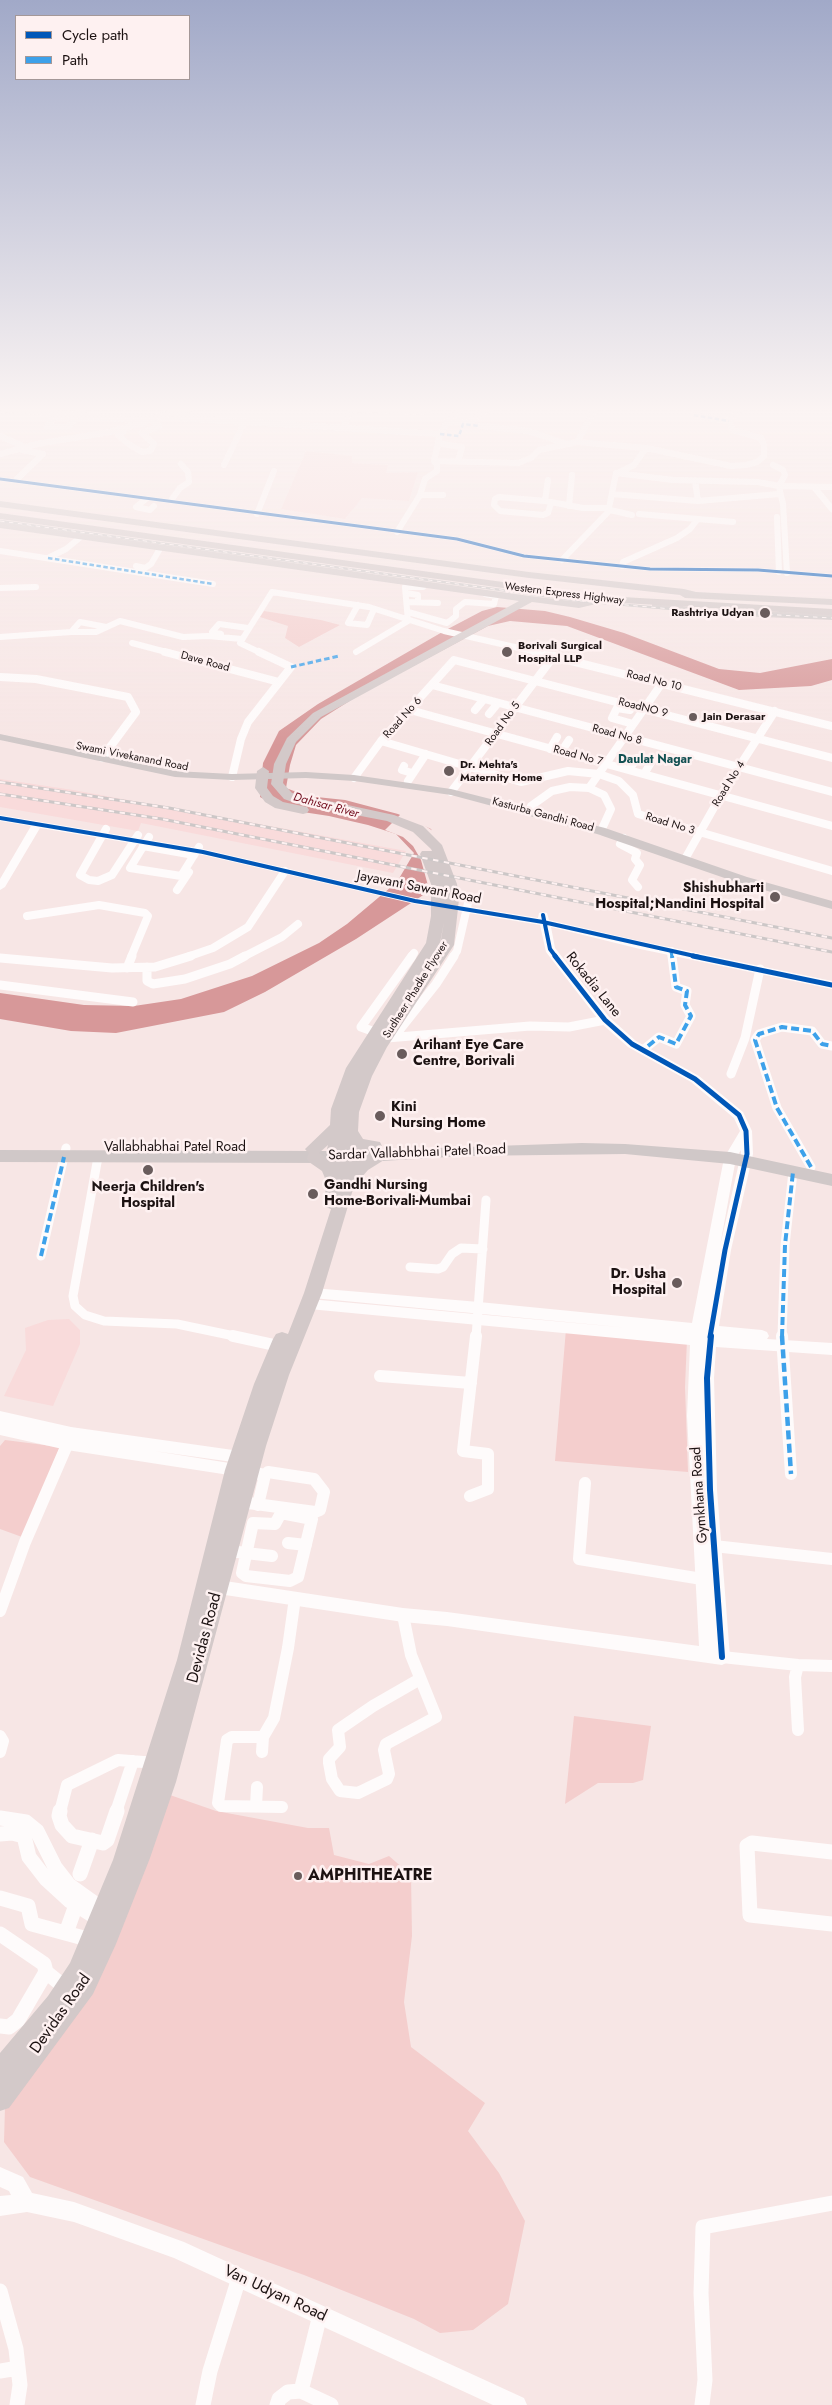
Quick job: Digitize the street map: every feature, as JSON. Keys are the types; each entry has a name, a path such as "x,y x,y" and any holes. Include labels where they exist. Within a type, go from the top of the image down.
{"highway":[{"name":"Western Express Highway","path":"35,521 605,599 832,606"},
{"name":"Western Express Highway","path":"47,521 87,529 658,601"},
{"name":"Western Express Highway","path":"695,601 832,612"}],"main road":[{"path":"2,521 76,530 87,529"},
{"path":"85,521 87,529"},
{"path":"115,521 529,576 684,592 695,601 832,602"},
{"path":"0,525 87,529 161,546 520,601 580,605 605,599"},
{"name":"Sudheer Phadke Flyover","path":"342,1153 344,1130 364,1076 387,1031 447,945 452,899 450,884 437,848 415,832 369,817 292,803 280,798 269,787 273,763 284,740 309,714 399,662 520,601"},
{"path":"658,601 693,611 832,617"},
{"name":"Swami Vivekanand Road","path":"0,730 175,774 239,774"},
{"name":"Swami Vivekanand Road","path":"0,736 104,755"},
{"path":"290,773 284,788 294,796 376,810 404,819 415,832"},
{"name":"Kasturba Gandhi Road","path":"239,774 290,773 355,776 405,780 452,789 602,828 832,905"},
{"path":"262,774 261,788 264,794 279,805 345,816 415,832"},
{"name":"Kasturba Gandhi Road","path":"602,828 624,838 687,856"},
{"name":"Kasturba Gandhi Road","path":"752,878 832,898"},
{"path":"344,1130 358,1144 376,1151 341,1185 328,1167 314,1154 344,1130"},
{"name":"Vallabhabhai Patel Road","path":"0,1147 65,1152 314,1154"},
{"name":"Sardar Vallabhbhai Patel Road","path":"0,1156 65,1152 98,1157 227,1162 314,1154 376,1151 582,1148 739,1156 832,1172"},
{"name":"Devidas Road","path":"0,2072 31,2019 67,1990 78,1971 132,1838 213,1586 248,1466 280,1375 311,1299 341,1185 342,1153"},
{"name":"Sardar Vallabhbhai Patel Road","path":"739,1156 793,1172 832,1180"},
{"name":"Devidas Road","path":"0,2100 84,1986 108,1936 139,1858 164,1782 213,1586 250,1504 248,1466 263,1384 313,1265 341,1185"}],"street":[{"path":"334,521 398,529 456,539 524,556 622,564 832,572"},
{"path":"398,529 403,521"},
{"path":"564,558 599,521"},
{"path":"622,564 677,538 697,521"},
{"path":"720,521 733,522"},
{"path":"783,521 783,570"},
{"path":"48,558 66,549 87,529"},
{"path":"130,566 148,567 161,546"},
{"path":"0,551 213,584"},
{"path":"783,570 832,576"},
{"path":"16,587 19,579"},
{"path":"0,588 36,587"},
{"path":"356,652 408,621 408,602 405,587 496,596 492,604 465,602 456,609 456,616 447,623 443,631"},
{"name":"Road No 10","path":"242,639 245,627 272,592 374,608 408,621 443,631 662,682 832,726"},
{"path":"406,593 418,594 418,602"},
{"path":"408,602 438,603"},
{"path":"358,605 348,623 367,625 374,608"},
{"path":"408,612 447,623"},
{"path":"0,637 96,632 120,621 183,637 208,636 242,639 240,643 291,667 248,722 241,739 239,774"},
{"name":"Dave Road","path":"132,643 278,682"},
{"name":"Road No 5","path":"452,789 497,734 514,708 534,689 554,656"},
{"name":"RoadNO 9","path":"454,660 534,689 644,708 832,758"},
{"name":"Road No 6","path":"355,776 381,741 454,660"},
{"path":"0,677 44,680 128,697 136,712 104,755"},
{"path":"589,788 662,682"},
{"name":"Road No 8","path":"432,685 497,704 625,736 832,792"},
{"path":"475,710 483,700"},
{"path":"489,714 497,704"},
{"path":"633,724 612,717 617,708 631,710 634,706"},
{"name":"Road No 7","path":"410,710 644,773"},
{"name":"Road No 4","path":"687,856 722,795 775,711"},
{"path":"550,748 557,737"},
{"path":"562,751 568,740"},
{"name":"Road No 3","path":"381,741 410,758 424,757 470,767 521,782 568,771 599,774 619,781 633,795 638,814 832,871"},
{"path":"405,780 424,757"},
{"path":"405,780 402,770 410,758"},
{"path":"630,769 637,758 651,761 644,773 832,826"},
{"path":"530,808 552,791 570,787 589,788 604,795 610,809 602,828"},
{"name":"Jayavant Sawant Road","path":"0,811 372,889"},
{"name":"Jayavant Sawant Road","path":"0,818 36,825 104,832"},
{"path":"0,887 36,825"},
{"path":"104,832 80,875 89,880 98,881 112,875 142,840"},
{"path":"624,838 620,844 637,853 636,859 640,865 632,880 638,888"},
{"path":"142,840 130,868 178,876 183,874 198,851"},
{"path":"177,890 198,851"},
{"name":"Jayavant Sawant Road","path":"198,851 416,898 543,918 832,977"},
{"path":"0,958 147,968 205,951 239,934 248,927 286,871"},
{"path":"27,916 99,905 145,913 148,916 127,968"},
{"path":"387,1031 436,984 457,951 467,906"},
{"name":"Jayavant Sawant Road","path":"543,918 671,951 832,985"},
{"name":"Rokadia Lane","path":"543,918 550,949 605,1020 618,1033 643,1050 695,1079 739,1115 746,1131 739,1156"},
{"path":"147,968 147,981 153,984 185,979 230,964 282,937 298,924"},
{"path":"643,1050 659,1038 676,1044 690,1016 685,1005 686,991 676,987 671,951"},
{"path":"414,952 360,1028 387,1031 530,1026 569,1027 605,1020"},
{"path":"731,1074 745,1038 760,969"},
{"path":"0,985 133,1002"},
{"path":"811,1167 777,1108 755,1040 759,1034 771,1029 804,1029 812,1031 822,1044 832,1046"},
{"path":"41,1256 65,1152"},
{"path":"704,1335 719,1249 739,1156"},
{"path":"98,1157 73,1296 75,1306 85,1315 104,1321 176,1324 279,1346"},
{"path":"791,1474 782,1342 785,1245 793,1172"},
{"path":"470,1496 488,1489 488,1454 463,1451 479,1313 486,1200"},
{"path":"410,1267 438,1269 443,1267 452,1254 461,1248 483,1249"},
{"path":"311,1299 782,1342 832,1350"},
{"name":"Gymkhana Road","path":"704,1335 714,1546 715,1656"},
{"name":"Gymkhana Road","path":"704,1335 694,1416 702,1579 715,1656"},
{"path":"782,1342 832,1342"},
{"path":"380,1376 472,1383"},
{"path":"0,1417 69,1438"},
{"path":"0,1429 248,1466 268,1472 314,1479 324,1492 320,1510 315,1512 250,1504"},
{"path":"0,1611 69,1438"},
{"path":"585,1483 579,1559 702,1579"},
{"path":"281,1513 312,1519 298,1577 290,1582 246,1576 242,1573 246,1553 253,1523 275,1524 281,1513"},
{"path":"288,1543 306,1545"},
{"path":"714,1546 832,1559"},
{"path":"229,1551 272,1556"},
{"path":"213,1586 403,1615 447,1618 715,1656 798,1665 832,1666"},
{"path":"262,1752 263,1737 277,1708 295,1598"},
{"path":"403,1615 411,1655 436,1717 386,1744 384,1750 389,1774 387,1779 358,1793 340,1790 332,1779 329,1763 329,1759 340,1747 339,1728 420,1680"},
{"path":"798,1665 795,1677 798,1730"},
{"path":"0,1736 3,1741 0,1752"},
{"path":"263,1737 232,1737 227,1740 218,1803 221,1806 282,1807"},
{"path":"133,1761 106,1840 103,1843 72,1836 62,1825 59,1816 67,1785 118,1760 133,1761 156,1763"},
{"path":"256,1806 257,1787"},
{"path":"0,1818 26,1822 37,1831 55,1867 70,1886 102,1915"},
{"path":"0,1834 24,1836 33,1864 46,1880 76,1905 102,1915"},
{"path":"80,1874 92,1840"},
{"path":"832,1852 752,1843 747,1846 750,1915 832,1924"},
{"path":"0,1898 28,1906 32,1924 91,1940"},
{"path":"66,1933 76,1905"},
{"path":"0,1934 44,1964 46,1972 31,2019 18,2020 9,2027 0,2026"},
{"path":"46,1972 67,1990"},
{"path":"0,2177 16,2184 28,2202"},
{"name":"Van Udyan Road","path":"0,2206 28,2202 83,2215 177,2249 517,2405"},
{"path":"702,2405 705,2380 701,2293 704,2226 832,2203"},
{"path":"203,2405 210,2371 239,2278"},
{"path":"0,2291 3,2312 18,2368 20,2385 17,2405"},
{"path":"302,2391 320,2315"},
{"path":"0,2371 18,2368"},
{"path":"277,2405 279,2399 288,2392 302,2391 331,2405"}],"shaded area":[{"path":"264,611 340,625 299,647 285,638 288,626 260,617"},
{"path":"0,779 73,790 406,851 393,873 141,823 138,831 0,807"},
{"path":"69,1319 80,1330 80,1344 53,1406 4,1396 26,1350 25,1328 48,1320"},
{"path":"566,1329 687,1339 685,1387 688,1472 555,1461"},
{"path":"5,1440 60,1447 22,1537 0,1529 0,1446"},
{"path":"574,1716 651,1726 643,1780 633,1783 598,1783 565,1804"},
{"path":"170,1795 216,1811 308,1828 329,1828 334,1855 369,1864 389,1856 411,1875 412,1936 404,2002 411,2047 485,2103 468,2131 499,2173 525,2221 508,2304 473,2330 440,2333 414,2319 304,2275 30,2177 4,2142 5,2107"}],"water":[{"name":"Dahisar River","path":"497,607 545,611 570,617 624,633 719,669 760,673 832,659 832,680 811,686 739,690 567,626 510,621 488,626 359,695 321,719 296,745 290,765 286,788 307,796 345,800 398,814 431,829 445,858 434,888 356,939 265,992 224,1012 116,1033 71,1031 0,1019 0,993 84,1005 134,1006 181,999 252,976 319,943 347,924 397,882 414,853 396,834 329,816 283,809 260,797 263,763 279,731 318,704 444,631 482,611"}],"pier":[{"path":"401,814 436,833 447,857 436,889 430,893 421,860 413,846 403,837 385,830"}],"railway":[{"path":"2,521 581,601 672,609 832,618"},
{"path":"0,782 169,808 832,938"},
{"path":"0,794 162,819 832,952"}],"marked path":[{"path":"48,558 213,584"},
{"path":"291,667 339,656"},
{"path":"648,1046 659,1037 676,1044 691,1016 685,1005 687,991 676,987 671,951"},
{"path":"811,1167 777,1108 755,1040 759,1034 782,1027 812,1031 822,1044 832,1046"},
{"path":"41,1256 64,1157"},
{"path":"791,1474 782,1338 785,1245 793,1172"}],"cycle path":[{"path":"322,521 457,539 524,556 650,569 758,570 832,576"},
{"path":"0,818 203,852 415,901 543,922 640,945 832,985"},
{"path":"543,915 550,949 605,1020 632,1044 695,1079 739,1115 746,1131 747,1154 725,1250 711,1331 707,1378 710,1490 722,1657"}],"place":[{"name":"Rashtriya Udyan","path":"765,613"},
{"name":"Borivali Surgical Hospital LLP","path":"507,652"},
{"name":"Jain Derasar","path":"693,717"},
{"name":"Dr. Mehta's Maternity Home","path":"449,771"},
{"name":"Shishubharti Hospital;Nandini Hospital","path":"775,897"},
{"name":"Arihant Eye Care Centre, Borivali","path":"402,1054"},
{"name":"Kini Nursing Home","path":"380,1116"},
{"name":"Neerja Children's Hospital","path":"148,1170"},
{"name":"Gandhi Nursing Home-Borivali-Mumbai","path":"313,1194"},
{"name":"Dr. Usha Hospital","path":"677,1283"},
{"name":"AMPHITHEATRE","path":"298,1876"}],"district":[{"name":"Daulat Nagar","path":"655,760"}]}
